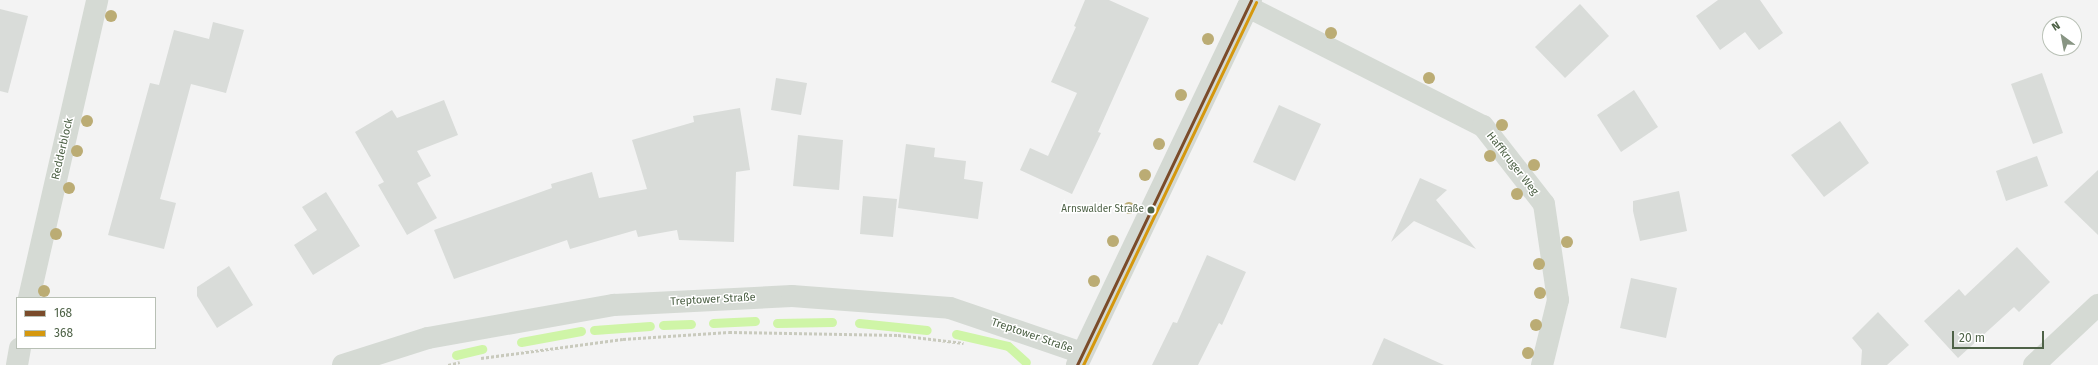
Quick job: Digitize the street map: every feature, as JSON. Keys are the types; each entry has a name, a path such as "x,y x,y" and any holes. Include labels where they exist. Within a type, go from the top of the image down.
{"street":[{"name":"Redderblock","path":"29,297 97,0"},
{"path":"1079,359 1250,4"},
{"name":"Haffkruger Weg","path":"1250,4 1483,126 1544,204 1558,300 1542,365"},
{"name":"Treptower Straße","path":"343,365 428,338 614,305 792,296 950,308 1079,359"},
{"path":"2034,365 2098,305"},
{"path":"17,365 20,349"}],"path":[{"path":"474,359 623,339 730,332 898,335 967,344"},
{"path":"448,365 466,360"}],"building":[{"path":"1085,0 1109,0 1149,18 1098,132 1101,133 1072,194 1020,170 1030,148 1048,156 1077,93 1051,82 1076,27 1074,26"},
{"path":"1718,0 1760,0 1783,33 1759,50 1745,32 1720,50 1696,16"},
{"path":"1580,4 1609,36 1565,78 1535,47"},
{"path":"0,9 28,16 8,93 0,91"},
{"path":"213,22 244,30 226,93 191,84 160,199 176,203 164,249 108,235 150,83 159,85 174,30 209,39"},
{"path":"2042,73 2063,133 2033,144 2011,84"},
{"path":"776,78 807,83 801,115 771,110"},
{"path":"1634,90 1658,127 1621,152 1597,115"},
{"path":"444,100 458,135 417,151 431,176 417,183 437,218 407,235 378,185 384,182 355,132 392,110 397,118"},
{"path":"1279,105 1321,124 1295,181 1253,162"},
{"path":"740,108 750,170 736,172 734,242 679,240 677,230 638,237 636,230 570,249 567,240 454,279 434,230 552,188 551,184 592,172 599,198 647,189 632,140 694,122 693,116"},
{"path":"1840,121 1869,163 1824,197 1791,155"},
{"path":"798,135 843,140 839,190 793,186"},
{"path":"906,144 935,148 934,157 966,161 964,179 983,182 978,219 898,208"},
{"path":"2037,156 2048,186 2006,201 1996,171"},
{"path":"2098,170 2098,235 2064,202"},
{"path":"1420,178 1447,190 1436,200 1476,249 1414,221 1391,242"},
{"path":"1679,191 1687,231 1640,241 1633,211 1633,201"},
{"path":"326,192 360,246 313,275 294,245 317,230 302,207"},
{"path":"863,196 897,199 893,237 860,234"},
{"path":"2017,247 2050,282 2019,312 2014,307 1958,358 1924,321 1959,289 1965,296"},
{"path":"1207,255 1246,272 1222,325 1219,323 1198,365 1152,365 1173,322 1177,323"},
{"path":"229,266 253,305 217,328 197,296 197,287"},
{"path":"1631,278 1677,288 1666,338 1620,328"},
{"path":"1878,312 1909,345 1887,365 1861,365 1862,350 1852,338"},
{"path":"1384,338 1444,365 1372,365"}],"waterway":[{"path":"713,323 755,321"},
{"path":"777,323 832,322"},
{"path":"859,323 927,330"},
{"path":"663,325 691,324"},
{"path":"594,330 650,326"},
{"path":"521,342 581,331"},
{"path":"956,334 1008,346 1026,362"},
{"path":"456,355 482,349"}],"transit line":[{"name":"168","path":"1077,365 1251,0"},
{"name":"368","path":"1083,365 1256,2"}],"place":[{"name":"Arnswalder Straße","path":"1151,210"}]}
